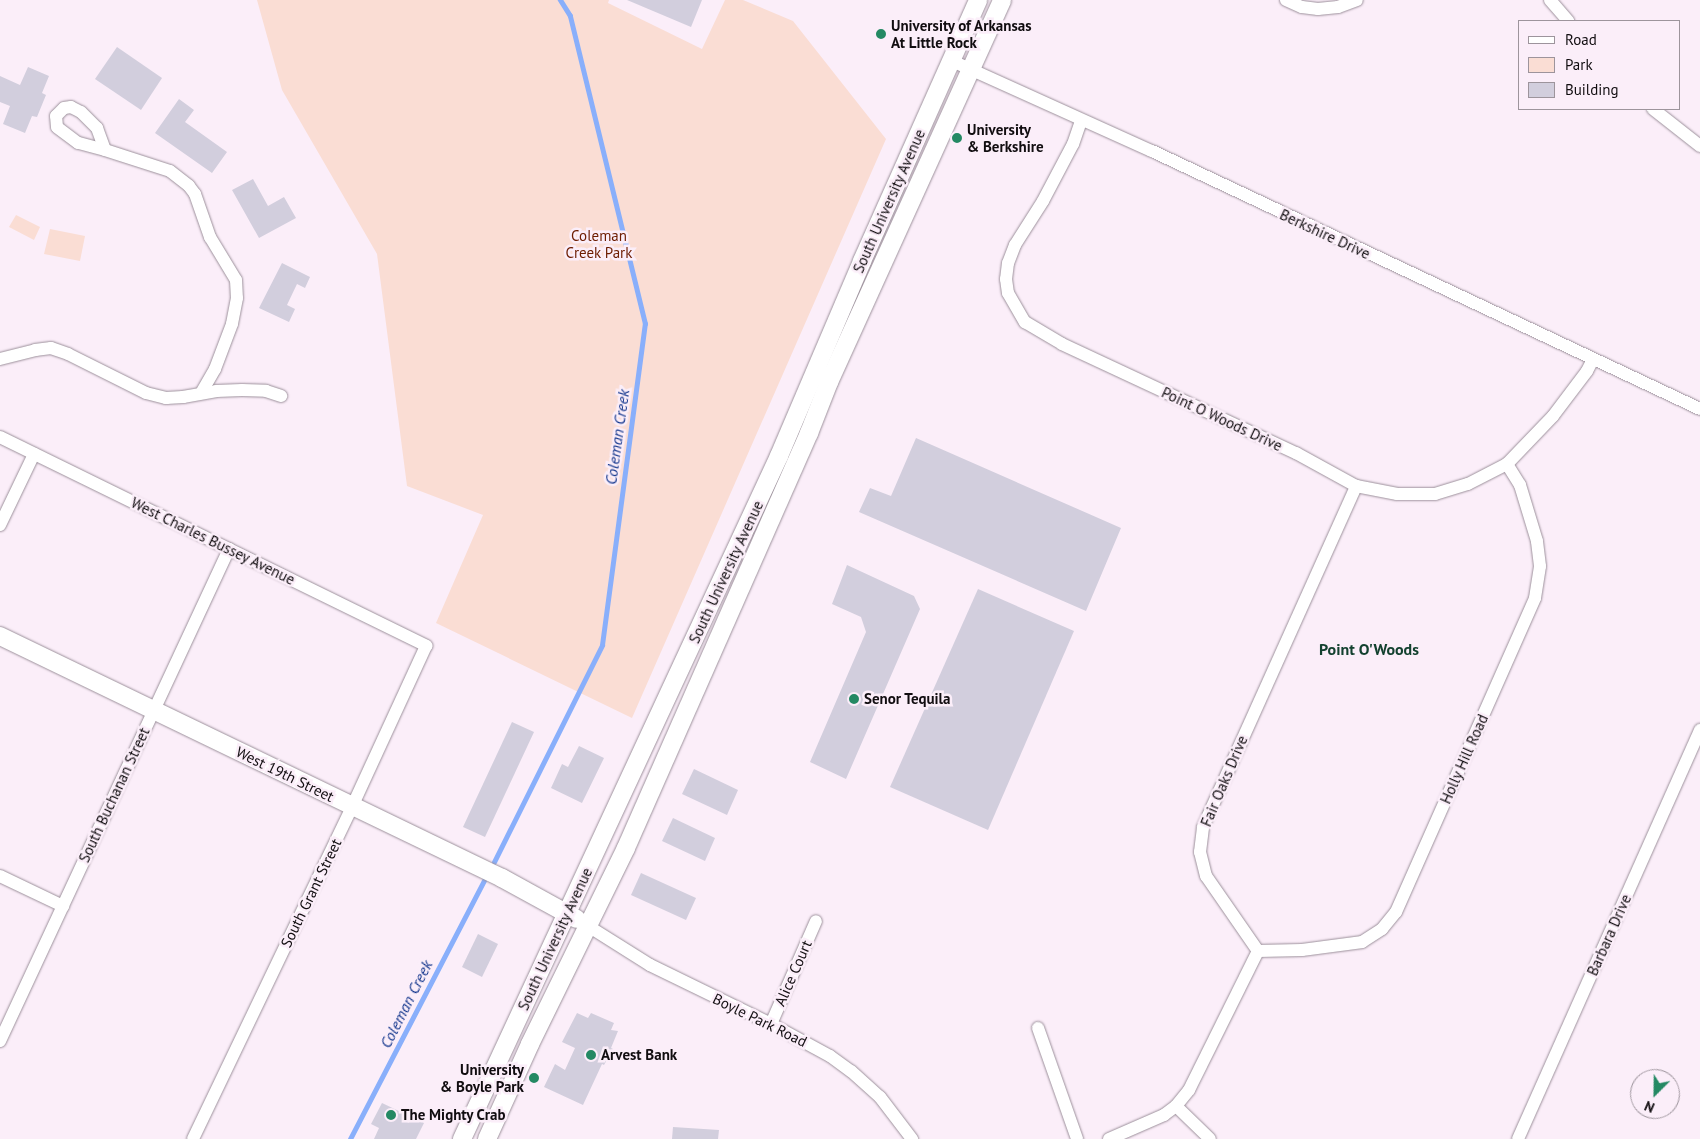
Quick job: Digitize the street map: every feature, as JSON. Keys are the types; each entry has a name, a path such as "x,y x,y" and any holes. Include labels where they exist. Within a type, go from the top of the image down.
{"main road":[{"name":"South University Avenue","path":"462,1139 558,932 569,913 779,456 950,60 978,0"},
{"name":"South University Avenue","path":"487,1139 626,848 809,433 829,382 1002,0"},
{"name":"West 19th Street","path":"0,636 502,878 569,913 588,926"}],"street":[{"path":"1286,0 1302,7 1318,9 1338,7 1356,0"},
{"path":"1550,0 1567,20"},
{"name":"Berkshire Drive","path":"950,60 1081,121 1152,151 1700,409"},
{"path":"1654,110 1700,146"},
{"name":"Point O Woods Drive","path":"1081,121 1043,201 1015,245 1008,263 1006,279 1008,293 1025,322 1062,344 1296,453 1356,486 1397,494 1434,494 1468,484 1507,464 1553,416 1587,371 1593,359"},
{"path":"105,150 154,165 182,178 195,194 210,237 236,280 237,298 232,324 215,369 201,393"},
{"path":"0,359 34,350 51,348 68,354 146,393 170,399 201,393 242,390 266,392 281,396"},
{"name":"West Charles Bussey Avenue","path":"0,437 426,646"},
{"path":"0,525 34,454"},
{"name":"Holly Hill Road","path":"1258,951 1302,950 1362,942 1382,930 1396,912 1535,598 1540,566 1537,541 1520,485 1507,464"},
{"name":"Fair Oaks Drive","path":"1258,951 1206,876 1200,852 1203,827 1356,486"},
{"name":"South Buchanan Street","path":"0,1041 152,710 229,549"},
{"name":"South Grant Street","path":"193,1139 352,807 426,646"},
{"name":"Barbara Drive","path":"1518,1139 1700,730"},
{"path":"0,876 63,906"},
{"name":"Alice Court","path":"771,1024 816,921"},
{"name":"Boyle Park Road","path":"588,926 650,965 812,1045 851,1071 880,1097 912,1139"},
{"path":"1109,1139 1164,1116 1176,1106 1197,1078 1258,951"},
{"path":"1038,1028 1077,1139"},
{"path":"1176,1106 1210,1139"}],"green space":[{"name":"Coleman Creek Park","path":"257,0 609,0 608,3 702,49 725,0 743,0 793,21 886,139 632,718 436,623 483,515 407,486 377,254 282,90"},
{"path":"16,215 40,227 34,240 9,227"},
{"path":"50,229 85,236 80,261 44,254"}],"building":[{"path":"627,0 702,0 691,27"},
{"path":"117,47 162,78 141,110 95,79"},
{"path":"28,67 49,76 42,93 46,95 37,117 32,116 25,133 3,124 10,106 0,102 0,76 20,85"},
{"path":"179,99 194,110 185,122 227,152 212,173 155,133"},
{"path":"253,179 268,206 284,197 296,218 259,238 232,190"},
{"path":"282,263 310,277 305,288 297,284 287,305 295,309 289,322 259,308"},
{"path":"916,438 1121,528 1086,611 859,512 870,488 891,496"},
{"path":"847,565 914,596 920,609 846,779 810,762 866,632 861,617 832,604"},
{"path":"978,589 1074,631 988,830 890,787"},
{"path":"512,722 534,732 485,837 463,827"},
{"path":"579,746 604,758 582,803 551,788 562,764 568,767"},
{"path":"694,769 738,790 727,815 682,794"},
{"path":"673,818 715,838 705,861 662,841"},
{"path":"641,873 696,898 686,920 631,895"},
{"path":"478,934 498,944 482,977 462,967"},
{"name":"Arvest Bank","path":"577,1013 588,1018 591,1013 614,1023 611,1030 618,1031 611,1048 613,1049 604,1065 602,1064 583,1105 544,1087 555,1064 565,1070 575,1048 562,1042"},
{"name":"The Mighty Crab","path":"382,1103 424,1123 416,1139 374,1139 379,1128 371,1124"},
{"path":"673,1127 719,1130 718,1139 672,1139"}],"waterway":[{"name":"Coleman Creek","path":"494,862 602,645 645,324 570,16 560,0"},
{"name":"Coleman Creek","path":"350,1139 484,881"}],"place":[{"name":"University of Arkansas At Little Rock","path":"881,34"},
{"name":"University & Berkshire","path":"957,138"},
{"name":"Senor Tequila","path":"854,699"},
{"name":"Arvest Bank","path":"591,1055"},
{"name":"University & Boyle Park","path":"534,1078"},
{"name":"The Mighty Crab","path":"391,1115"}],"district":[{"name":"Point O'Woods","path":"1369,649"}]}
